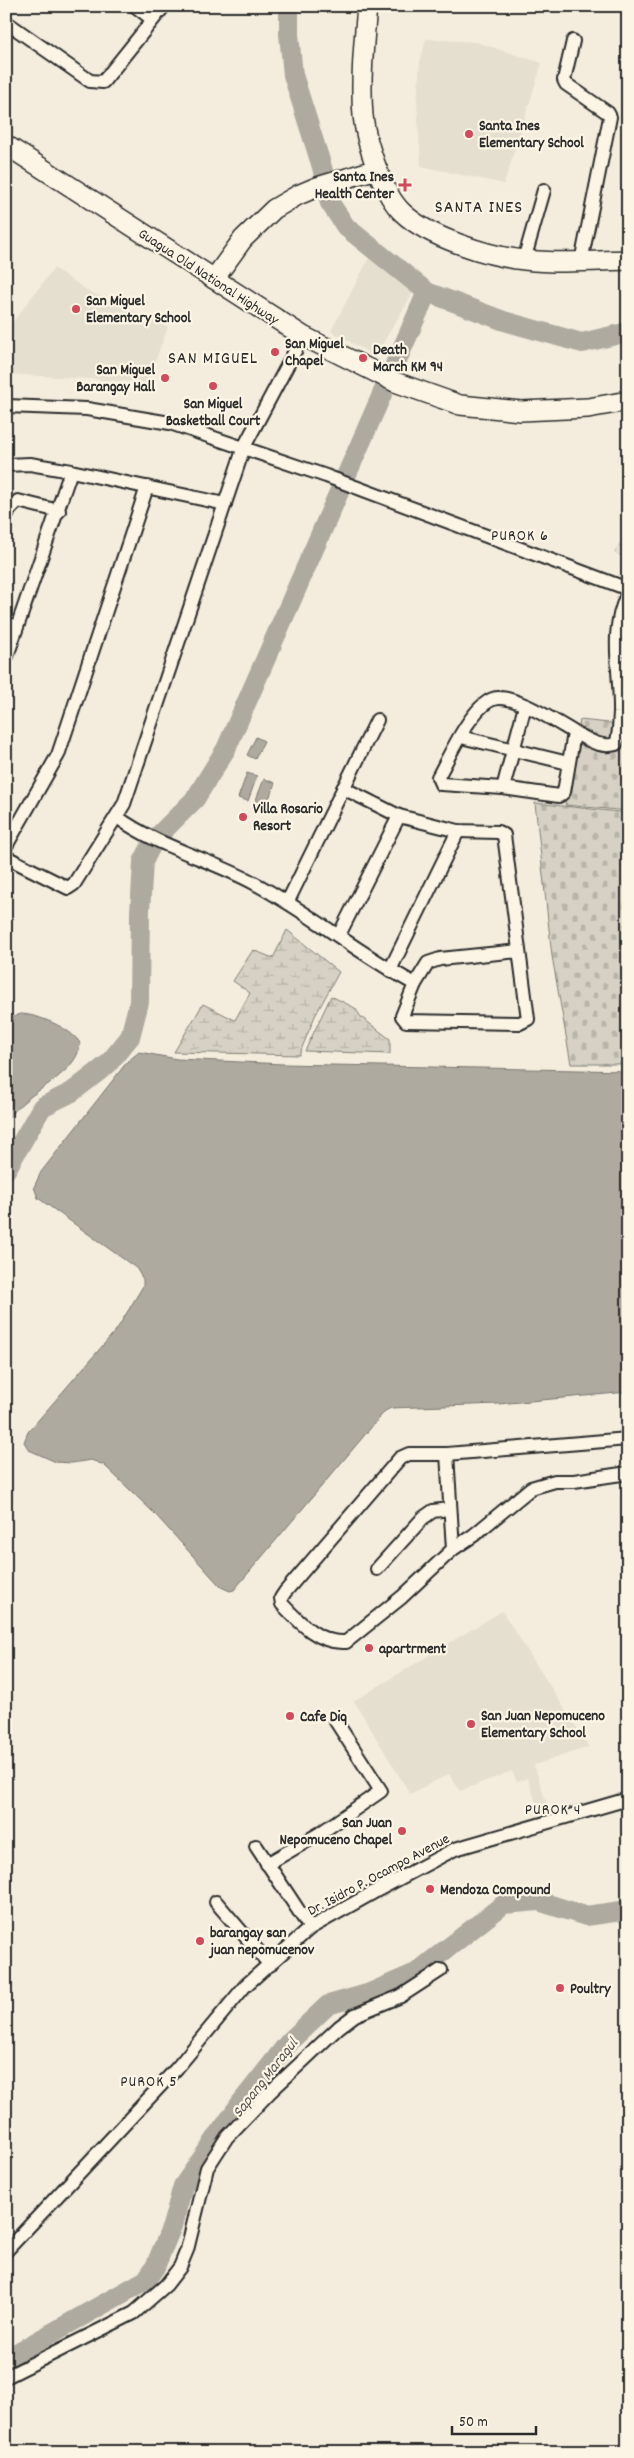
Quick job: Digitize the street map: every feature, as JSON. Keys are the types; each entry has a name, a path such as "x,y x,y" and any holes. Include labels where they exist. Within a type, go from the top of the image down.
{"main road":[{"path":"367,6 364,41 363,117 377,169 384,187 402,213 427,232 466,246 524,260 582,262 628,260"},
{"name":"Guagua Old National Highway","path":"6,145 302,336 395,382 460,405 521,411 588,408 628,401"},
{"path":"214,279 243,239 274,209 298,194 377,169"}],"street":[{"path":"135,6 152,19"},
{"path":"6,22 90,81 97,83 103,82 164,6"},
{"path":"573,41 564,80 566,84 608,113 610,117 582,262"},
{"path":"524,260 544,190"},
{"path":"6,857 68,888 74,884 118,818 244,447 302,336"},
{"path":"6,406 87,409 170,423 326,476 628,589"},
{"path":"6,465 30,464 71,471 225,504"},
{"path":"6,659 59,511 71,471"},
{"path":"6,846 58,756 147,487"},
{"path":"6,517 9,510 18,502 59,511"},
{"path":"574,732 562,795 503,788 441,784 438,777 481,707 494,698 506,698 525,706 574,732 595,744 609,746 616,744 619,736 620,700 616,630 618,617 628,593"},
{"path":"503,788 525,706"},
{"path":"288,901 377,720"},
{"path":"461,737 568,763"},
{"path":"343,788 399,816 458,831 498,832 504,835 528,1019 524,1022 406,1021 402,1016 415,984 428,963 440,959 519,952"},
{"path":"339,936 399,816"},
{"path":"118,818 168,845 238,874 288,901 390,970 415,984"},
{"path":"390,970 458,831"},
{"path":"628,1439 447,1454 409,1454 400,1458 285,1592 281,1598 282,1604 307,1629 324,1639 336,1643 346,1642 402,1597 453,1549 474,1535 531,1488 555,1481 574,1481 628,1473"},
{"path":"447,1454 453,1549"},
{"path":"377,1569 423,1518 433,1511 449,1508"},
{"path":"267,1864 319,1834 381,1791 335,1720"},
{"name":"Dr. Isidro P. Ocampo Avenue","path":"6,2251 177,2068 245,1986 310,1928 376,1890 456,1849 628,1799"},
{"path":"256,1846 310,1928"},
{"path":"216,1902 270,1965"},
{"path":"6,2377 134,2313 166,2285 180,2268 187,2250 207,2168 227,2137 269,2093 339,2027 355,2015 401,1996 441,1970"}],"shaded area":[{"name":"Santa Ines Elementary School","path":"426,39 476,42 542,63 504,184 421,166 417,102 420,62"},
{"path":"371,254 416,288 375,356 331,331"},
{"name":"San Miguel Elementary School","path":"54,268 88,291 168,327 146,385 142,382 6,374 6,331"},
{"path":"628,527 628,559 614,553"},
{"path":"256,737 264,741 255,759 247,755"},
{"path":"247,773 257,776 248,801 238,798"},
{"path":"264,779 275,783 265,809 254,805"},
{"path":"20,1014 35,1016 62,1027 76,1037 80,1043 74,1061 67,1069 22,1103 6,1120 6,1025 15,1016"},
{"path":"139,1052 177,1059 283,1064 628,1071 628,1392 498,1404 391,1408 385,1411 234,1590 230,1591 221,1587 154,1513 104,1465 91,1460 72,1463 56,1462 29,1450 24,1442 28,1432 117,1329 143,1286 143,1279 136,1268 38,1198 34,1187 41,1172 127,1062"},
{"name":"San Juan Nepomuceno Elementary School","path":"502,1611 589,1747 534,1765 549,1811 540,1812 527,1778 517,1782 512,1771 460,1791 449,1774 410,1794 354,1701"}],"green space":[{"path":"580,720 628,725 628,811 565,805"},
{"path":"535,803 628,813 628,1064 571,1064 552,956"},
{"path":"287,930 339,972 315,1016 299,1055 174,1052 203,1004 235,1020 250,993 233,981 253,950 273,958"},
{"path":"331,996 355,1008 361,1017 390,1039 390,1054 305,1051"}],"waterway":[{"path":"289,6 289,34 293,75 322,167 330,203 346,227 427,292 504,321 582,343 628,332"},
{"path":"6,1170 42,1107 72,1092 108,1064 130,1037 139,1002 140,912 143,862 154,840 195,799 226,749 427,292"},
{"name":"Sapang Maragul","path":"6,2359 146,2280 155,2267 172,2226 183,2186 240,2104 289,2042 328,2005 370,1993 416,1973 504,1904 538,1901 586,1916 628,1910"}],"place":[{"name":"Santa Ines Elementary School","path":"469,134"},
{"name":"Santa Ines Health Center","path":"405,185"},
{"name":"San Miguel Elementary School","path":"76,309"},
{"name":"San Miguel Chapel","path":"275,352"},
{"name":"Death March KM 94","path":"363,358"},
{"name":"San Miguel Barangay Hall","path":"165,378"},
{"name":"San Miguel Basketball Court","path":"213,386"},
{"name":"Villa Rosario Resort","path":"243,817"},
{"name":"apartrment","path":"369,1648"},
{"name":"Cafe Diq","path":"290,1716"},
{"name":"San Juan Nepomuceno Elementary School","path":"471,1724"},
{"name":"San Juan Nepomuceno Chapel","path":"402,1831"},
{"name":"Mendoza Compound","path":"430,1889"},
{"name":"barangay san juan nepomucenov","path":"200,1941"},
{"name":"Poultry","path":"560,1988"}],"district":[{"name":"SANTA INES","path":"479,206"},
{"name":"SAN MIGUEL","path":"213,357"},
{"name":"PUROK 6","path":"520,534"},
{"name":"PUROK 4","path":"553,1808"},
{"name":"PUROK 5","path":"149,2080"}]}
